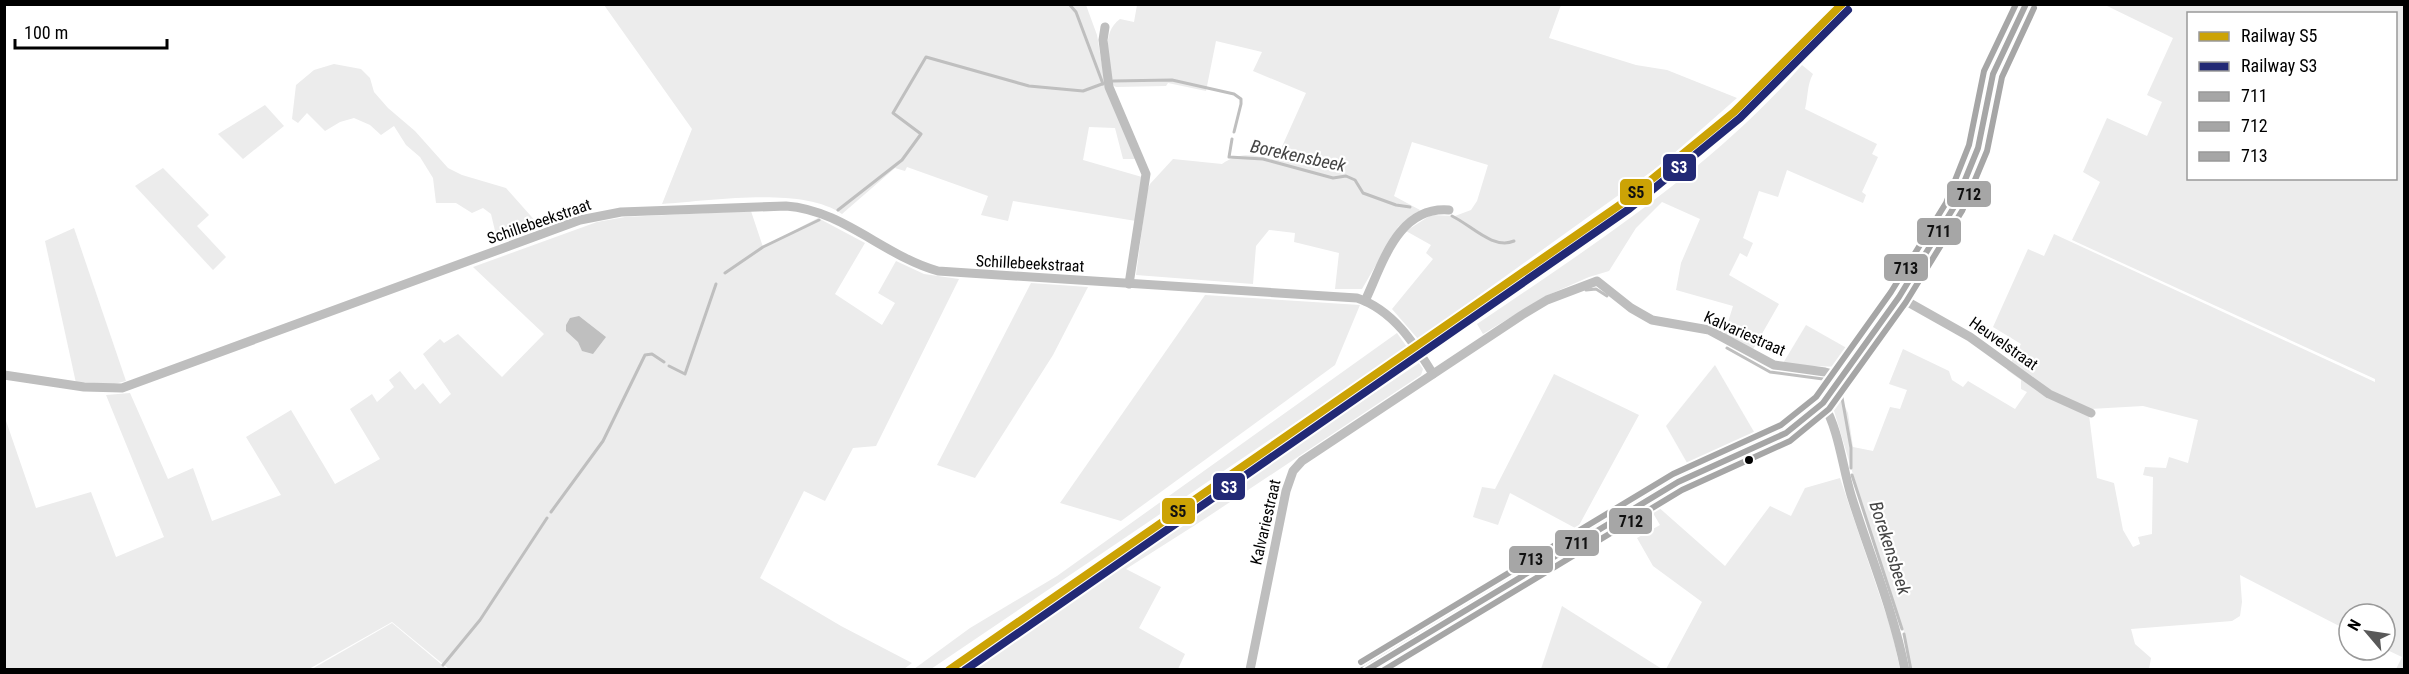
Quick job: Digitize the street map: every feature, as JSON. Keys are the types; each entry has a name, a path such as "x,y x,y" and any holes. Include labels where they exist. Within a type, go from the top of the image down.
{"street":[{"path":"1366,669 1678,482 1786,433 1823,403 1844,377 1899,297 1954,207 1968,178 1978,148 1993,74 2008,37 2026,4"},
{"path":"1105,27 1103,40 1109,87 1146,174 1129,284"},
{"name":"Schillebeekstraat","path":"4,375 107,389 140,384 580,220 621,212 808,208 824,214 904,259 938,271 1357,298 1386,314 1398,326 1433,374"},
{"path":"1365,301 1402,229 1418,215 1433,209 1449,210"},
{"name":"Kalvariestraat","path":"1250,669 1278,523 1293,471 1302,461 1521,315 1556,297 1597,281 1631,308 1652,320 1709,330 1774,365 1844,377"},
{"name":"Heuvelstraat","path":"1899,297 1970,337 2049,394 2091,413"},
{"path":"1823,403 1830,415 1851,494 1897,631 1905,669"}],"shaded area":[{"path":"604,5 1086,5 1097,35 1105,84 1136,159 1123,159 1115,128 1089,127 1083,160 1142,177 1136,221 1013,201 1008,221 981,215 988,196 907,167 905,171 895,168 842,214 825,205 780,198 730,198 662,204 692,129"},
{"path":"1137,5 1561,5 1549,38 1636,65 1667,70 1737,98 1662,164 1418,339 1392,309 1433,259 1426,253 1431,245 1406,231 1431,215 1455,216 1471,210 1477,201 1488,165 1412,142 1394,196 1420,210 1398,227 1362,289 1335,289 1339,253 1294,242 1295,233 1269,230 1256,246 1253,284 1136,275 1147,191 1150,184 1173,159 1222,164 1241,156 1276,160 1306,93 1253,71 1262,52 1216,41 1206,91 1168,83 1166,86 1116,87 1112,85 1107,50 1110,32 1120,19 1134,22"},
{"path":"2105,5 2404,5 2404,669 2396,669 2402,657 2397,655 2397,602 2337,602 2337,625 2240,575 2242,602 2240,616 2232,621 2131,629 2135,644 2151,658 2149,669 1911,669 1904,632 1883,575 1832,404 1840,397 1848,413 1853,447 1873,451 1890,407 1900,409 1907,390 1889,384 1903,349 1949,371 1952,380 1963,387 1968,381 2015,409 2027,392 2021,389 2021,380 2007,370 2021,344 1993,327 2028,249 2044,256 2054,234 2375,382 2375,379 2072,240 2100,182 2083,172 2107,118 2147,136 2162,102 2147,95 2173,38","holes":["2143,406 2198,420 2188,463 2169,457 2166,468 2145,467 2143,475 2153,477 2152,534 2138,537 2140,544 2133,547 2123,530 2114,483 2097,478 2090,409"]},
{"path":"334,64 361,69 370,78 374,92 388,108 415,131 448,168 462,175 506,188 538,224 538,228 506,241 496,235 491,214 483,208 472,213 456,203 436,203 433,178 420,157 406,145 394,126 381,135 370,125 354,118 340,122 325,131 307,113 298,123 292,119 296,85 314,70"},
{"path":"1802,65 1813,74 1805,109 1877,144 1872,154 1878,157 1862,192 1866,195 1863,203 1787,170 1778,197 1759,191 1743,238 1753,243 1747,257 1740,253 1729,275 1779,304 1751,353 1724,335 1733,306 1676,290 1681,263 1700,219 1662,202 1636,228 1609,271 1546,296 1483,334 1477,324 1606,236 1690,172 1767,103"},
{"path":"265,105 284,126 243,159 218,134"},
{"path":"163,168 209,215 197,226 226,257 213,270 135,186"},
{"path":"751,211 763,247 818,218 865,243 835,294 882,325 895,303 878,293 896,261 924,274 959,279 876,446 853,448 825,501 804,491 760,578 841,626 912,663 904,669 449,669 392,622 309,669 5,669 4,415 36,508 91,492 116,557 164,537 106,395 130,393 168,479 193,468 212,521 281,495 246,437 291,410 335,484 380,459 350,409 372,394 377,402 394,387 389,380 400,371 415,390 423,383 440,404 451,394 423,354 440,339 444,343 458,334 502,377 544,334 473,267 597,222 625,217"},
{"path":"74,228 126,381 114,384 76,383 45,241"},
{"path":"1031,283 1088,287 1053,355 975,478 937,465"},
{"path":"1205,295 1360,305 1335,365 1121,521 1060,503"},
{"path":"579,316 606,337 593,354 582,351 578,342 566,331 570,318"},
{"path":"1806,325 1852,351 1842,367 1782,365"},
{"path":"1397,333 1407,347 931,669 914,669 970,628 1057,576"},
{"path":"1419,363 1423,369 1421,375 1126,569 1161,587 1139,628 1185,654 1178,669 967,669 1149,544"},
{"path":"1715,365 1757,437 1690,468 1666,426"},
{"path":"1554,374 1639,415 1577,529 1510,493 1498,525 1473,517 1482,487 1495,489"},
{"path":"1840,478 1892,632 1900,669 1666,669 1702,602 1653,566 1637,538 1660,525 1650,508 1656,505 1725,566 1770,506 1791,516 1805,488"},
{"path":"1562,606 1662,669 1541,669"},
{"path":"392,623 447,669 312,669"}],"waterway":[{"name":"Borekensbeek","path":"1069,4 1076,12 1103,84"},
{"path":"838,210 902,160 921,134 893,113 926,57 1029,86 1083,91 1102,84"},
{"name":"Borekensbeek","path":"1113,81 1172,80 1234,94 1241,99 1234,132"},
{"name":"Borekensbeek","path":"1232,139 1229,157 1263,159 1333,178 1346,176 1355,180 1363,193 1396,205 1410,207"},
{"name":"Borekensbeek","path":"1452,216 1490,239 1506,243 1514,241"},
{"path":"725,273 763,247 819,220"},
{"path":"669,366 685,374 716,284"},
{"name":"Borekensbeek","path":"1586,290 1596,289 1607,296"},
{"name":"Borekensbeek","path":"1727,348 1770,372 1823,379 1829,383"},
{"path":"551,512 603,441 645,355 652,354 664,362"},
{"name":"Borekensbeek","path":"1841,392 1851,448 1851,468"},
{"name":"Borekensbeek","path":"1852,475 1902,629"},
{"path":"443,665 480,620 547,518"},
{"name":"Borekensbeek","path":"1904,634 1911,670"}],"rail line":[{"name":"S5","path":"949,670 1624,202 1734,112 1842,4"},
{"name":"S3","path":"965,670 1629,209 1740,118 1848,10"}],"transit line":[{"name":"713","path":"1361,662 1673,474 1781,425 1816,397 1891,292 1946,203 1969,145 1984,71 2016,4"},
{"name":"711","path":"1367,670 1678,482 1786,433 1823,403 1899,297 1954,207 1978,148 1993,74 2026,4"},
{"name":"712","path":"1384,670 1682,490 1790,441 1829,409 1906,302 1962,211 1987,151 2002,77 2034,8"}]}
